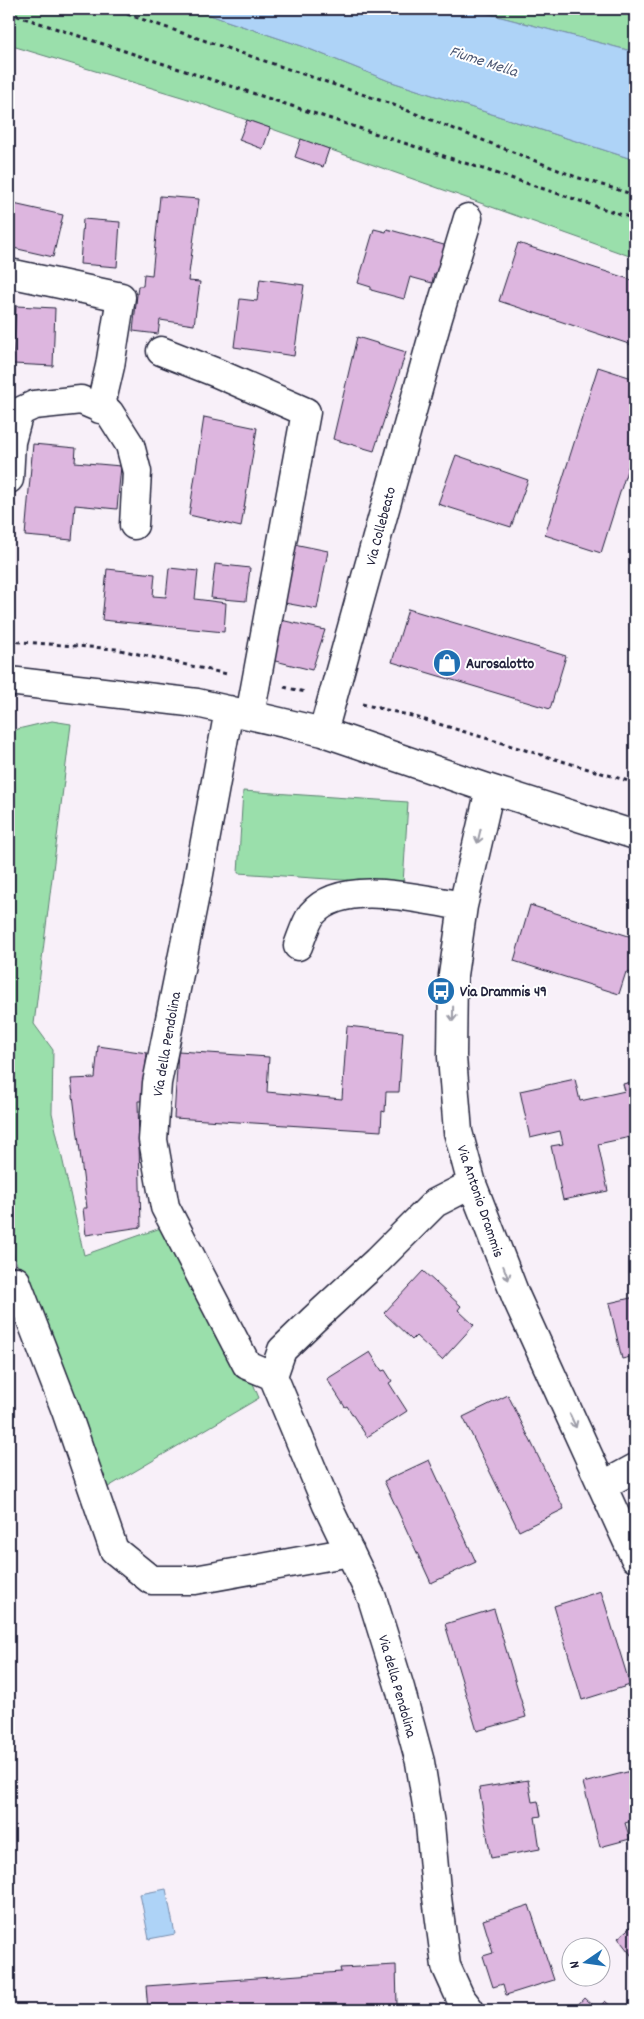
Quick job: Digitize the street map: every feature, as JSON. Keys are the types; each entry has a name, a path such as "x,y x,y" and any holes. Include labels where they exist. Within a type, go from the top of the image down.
{"street":[{"name":"Via Collebeato","path":"323,732 437,321 468,218"},
{"path":"9,273 121,297 110,366 100,409"},
{"path":"161,351 306,412 239,712"},
{"path":"9,479 11,442 19,412 34,405 81,400 109,412 130,445 138,472 134,525"},
{"path":"9,681 197,703 323,732 490,789 635,835"},
{"name":"Via della Pendolina","path":"239,712 197,885 157,1083 153,1140 165,1207 247,1365 273,1376 319,1486 372,1598 403,1697 421,1771 430,1824 446,1966 460,1997 470,2010"},
{"name":"Via Antonio Drammis","path":"490,789 463,906 453,975 452,1057 458,1132 472,1184 516,1297 635,1558"},
{"path":"298,946 312,914 334,897 373,892 463,906"},
{"path":"273,1376 282,1350 314,1319 377,1261 435,1203 472,1184"},
{"path":"16,1281 66,1411 114,1550 121,1556 151,1580 195,1580 350,1552"},
{"path":"602,1486 635,1468"}],"path":[{"path":"112,9 392,104 576,176 635,195"},
{"path":"9,13 635,219"}],"green space":[{"path":"9,9 194,9 302,46 389,81 635,160 635,258 185,98 9,45"},
{"path":"470,9 635,9 635,52"},
{"path":"52,721 71,724 34,1024 53,1050 52,1113 84,1255 186,1219 259,1398 98,1493 9,1242 9,734 18,729"},
{"path":"243,791 408,802 403,884 238,873"}],"water":[{"name":"Fiume Mella","path":"194,9 470,9 635,52 635,160 389,81 302,46"},
{"path":"166,1889 175,1934 149,1939 140,1894"}],"building":[{"path":"247,120 270,128 263,149 239,140"},
{"path":"301,139 329,149 323,167 295,157"},
{"path":"160,196 199,199 188,281 200,282 194,325 160,320 158,334 133,331 138,286 143,286 144,274 152,275"},
{"path":"9,203 63,215 53,257 9,247"},
{"path":"83,219 120,222 117,267 80,264"},
{"path":"374,229 386,232 387,229 451,247 442,277 434,274 432,283 410,277 404,299 371,290 371,287 358,283"},
{"path":"518,243 635,281 635,346 499,301"},
{"path":"260,279 304,285 294,356 234,347 240,299 257,301"},
{"path":"16,306 55,308 53,366 13,364"},
{"path":"357,337 406,352 374,451 333,439"},
{"path":"598,367 635,379 635,445 601,553 545,535"},
{"path":"204,417 257,428 241,527 189,515"},
{"path":"33,444 76,448 75,462 121,466 117,509 75,505 72,540 25,536"},
{"path":"456,455 528,480 511,527 438,504"},
{"path":"289,543 328,551 317,609 279,602"},
{"path":"215,564 250,568 246,601 211,598"},
{"path":"169,568 198,571 195,599 226,603 224,632 102,620 107,569 155,574 153,596 166,597"},
{"path":"408,609 566,656 550,709 392,662"},
{"path":"272,618 325,630 312,670 263,658"},
{"path":"530,905 635,938 635,974 626,972 619,994 514,961"},
{"path":"347,1026 403,1032 399,1092 386,1092 385,1112 382,1111 381,1131 174,1118 178,1051 269,1057 267,1092 342,1099"},
{"path":"98,1046 147,1053 142,1101 138,1101 141,1227 86,1235 83,1208 87,1208 71,1079 95,1078"},
{"path":"575,1079 580,1101 625,1091 623,1084 635,1081 635,1136 598,1144 608,1191 563,1200 551,1146 563,1144 560,1131 530,1138 520,1091"},
{"path":"423,1271 461,1306 458,1310 474,1325 442,1360 416,1336 412,1340 384,1313"},
{"path":"635,1297 635,1356 622,1359 609,1303"},
{"path":"370,1352 382,1371 385,1370 392,1381 389,1383 407,1411 367,1437 327,1379"},
{"path":"508,1395 564,1509 519,1531 463,1417"},
{"path":"429,1460 476,1562 431,1583 384,1481"},
{"path":"601,1591 630,1685 582,1700 554,1606"},
{"path":"494,1609 526,1717 477,1731 445,1624"},
{"path":"635,1770 635,1820 625,1823 630,1839 600,1847 583,1783"},
{"path":"528,1780 532,1802 538,1801 541,1816 535,1817 540,1849 491,1858 479,1788"},
{"path":"529,1905 554,1980 506,1995 503,1984 493,1987 483,1956 493,1953 483,1920"},
{"path":"635,1923 635,1960 618,1938"},
{"path":"396,1965 397,2005 356,2007 356,2010 228,2010 228,2007 148,2010 146,1986 341,1972 340,1968"},
{"path":"584,1998 597,2010 573,2010"},
{"path":"605,2001 615,2010 597,2010"}],"place":[{"name":"Aurosalotto","path":"447,663"},
{"name":"Via Drammis 49","path":"441,991"}]}
